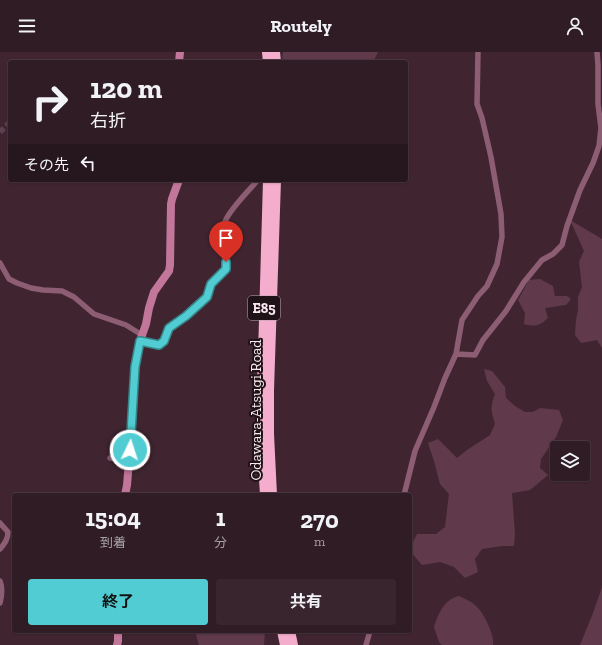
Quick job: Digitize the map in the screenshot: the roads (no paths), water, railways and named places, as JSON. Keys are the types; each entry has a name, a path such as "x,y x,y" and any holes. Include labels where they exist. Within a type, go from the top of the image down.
{"highway":[{"name":"Odawara-Atsugi Road","path":"268,182 271,226"},
{"name":"Odawara-Atsugi Road","path":"265,493 262,432 271,226 276,182"},
{"name":"Odawara-Atsugi Road","path":"265,390 272,493"},
{"path":"282,633 285,645"},
{"path":"290,633 293,645"}],"street":[{"path":"404,493 415,451 456,354 462,320 478,296 487,286 497,264 502,237 501,214 491,157 482,118 477,104 478,52"},
{"path":"456,354 475,355 483,340 506,311 524,282 542,260 553,254 562,245 580,190 593,163 599,146 601,128 598,104 597,52"},
{"path":"125,493 131,438 135,367 141,338 146,324 148,308 154,292 169,271 171,204 179,182"},
{"path":"0,263 9,279 31,288 62,291 74,297 94,314 126,325 141,338 159,345 164,341 169,328 186,316 207,297 211,284 226,269 226,221 233,208 256,182"},
{"path":"110,458 128,461"},
{"path":"0,523 8,532 8,537 0,549"},
{"path":"0,581 2,585 2,594 0,603"},
{"path":"118,633 118,644"},
{"path":"366,645 369,633"}],"tunnel":[{"path":"0,132 8,124"}]}
